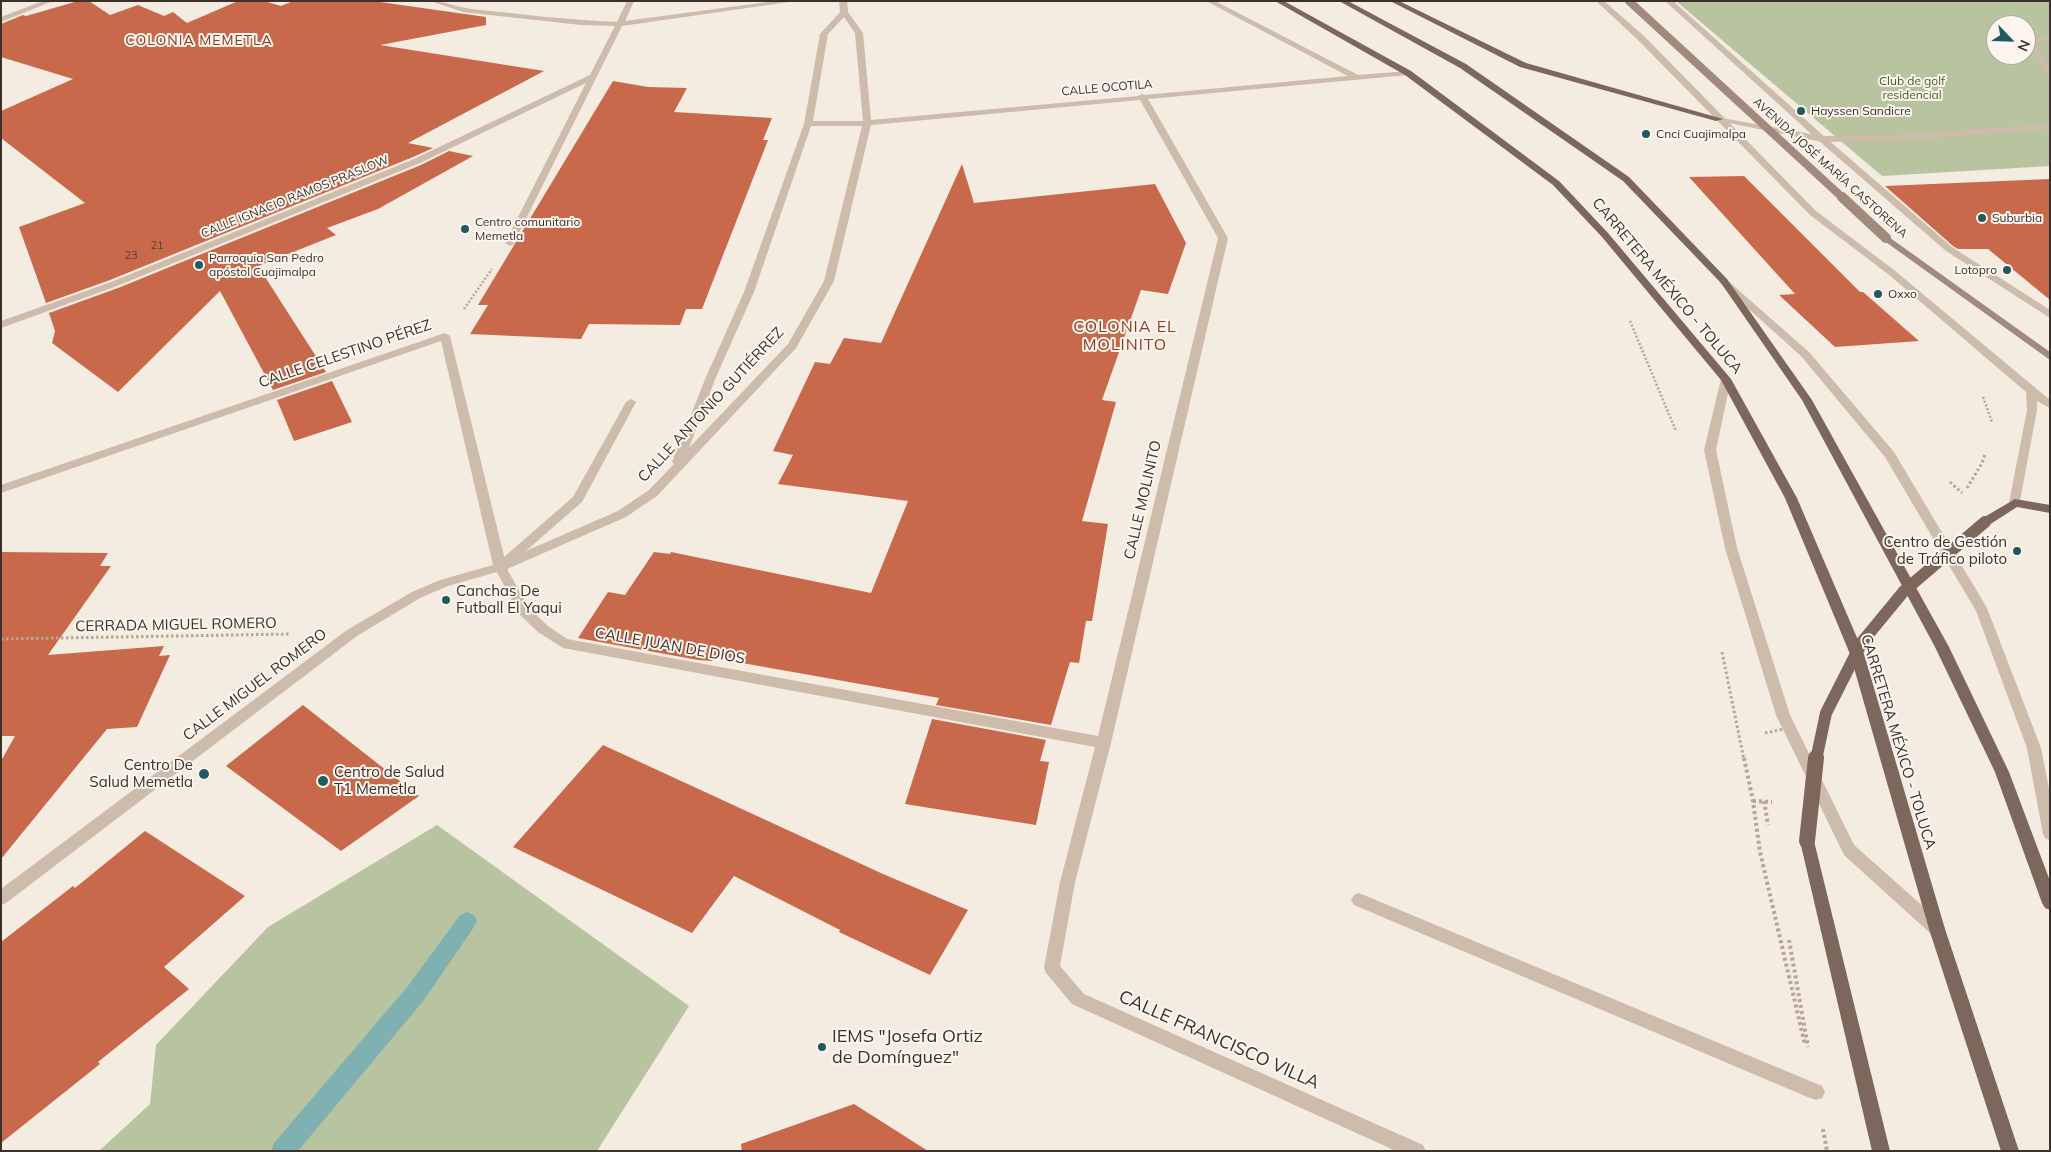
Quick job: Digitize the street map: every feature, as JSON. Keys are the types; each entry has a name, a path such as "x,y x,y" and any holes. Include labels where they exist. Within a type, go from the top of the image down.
{"main road":[{"name":"CARRETERA MÉXICO - TOLUCA","path":"1278,1 1408,72 1556,183 1605,235 1726,379 1791,498 1857,654 1937,929 2010,1151"},
{"path":"1342,1 1463,66 1626,179 1724,281 1807,400 1942,647 2002,772 2050,903"},
{"path":"1393,1 1523,65 1719,119"},
{"name":"AVENIDA JOSÉ MARÍA CASTORENA","path":"1629,1 1886,238 2050,357"},
{"path":"1881,1151 1807,842 1818,745 1826,713 1862,642 1904,590 1985,522 2015,503 2050,509"}],"street":[{"path":"1,20 50,1"},
{"path":"434,1 463,10 581,23 620,24 793,1"},
{"path":"510,243 631,1"},
{"path":"675,469 711,377 749,292 808,124 824,34 844,12 843,1"},
{"path":"1210,1 1354,77"},
{"path":"1599,1 1640,38 1814,213 1891,272 2031,391 2050,404"},
{"name":"AVENIDA JOSÉ MARÍA CASTORENA","path":"1668,1 1822,139 1949,249 2050,315"},
{"name":"CALLE ANTONIO GUTIÉRREZ","path":"500,567 622,514 653,493 792,346 829,281 866,123 859,32 844,12"},
{"path":"2050,36 2029,41 2050,72"},
{"name":"CALLE OCOTILA","path":"808,124 866,123 1408,72"},
{"name":"CALLE IGNACIO RAMOS PRASLOW","path":"1,325 114,284 417,161 592,77"},
{"name":"CALLE MOLINITO","path":"1056,929 1104,743 1170,455 1223,238 1142,96"},
{"path":"1719,119 1822,139 1894,138 2050,126"},
{"path":"1724,281 1805,354 1890,455 1982,610 2034,748 2050,834"},
{"name":"CALLE JUAN DE DIOS","path":"445,336 500,567 524,611 543,630 563,643 1104,743"},
{"name":"CALLE CELESTINO PÉREZ","path":"1,489 445,336"},
{"path":"1726,379 1710,450 1731,548 1783,714 1849,850 1937,929"},
{"path":"2015,503 2032,410 2031,391"},
{"path":"500,567 578,499 631,402"},
{"name":"CALLE MIGUEL ROMERO","path":"1,898 352,632 416,595 444,583 500,567"},
{"path":"1359,900 1816,1092"},
{"name":"CALLE FRANCISCO VILLA","path":"1056,929 1052,968 1078,999 1417,1151"}],"path":[{"name":"CALLE CELESTINO PÉREZ","path":"445,336 510,243"},
{"path":"1993,425 1972,367 2001,366"},
{"path":"1963,494 1982,463 1985,454"},
{"name":"CERRADA MIGUEL ROMERO","path":"1,639 352,632"},
{"path":"1753,801 1760,852 1816,1092"},
{"path":"1764,801 1769,830"},
{"path":"1788,937 1816,1092"}],"green space":[{"name":"Club de golf residencial","path":"1676,1 2050,1 2050,166 1882,176"},
{"path":"437,825 689,1006 597,1151 99,1151 150,1104 156,1045 268,927"}],"building":[{"path":"78,1 89,1 110,15 138,5 164,16 173,12 187,23 238,1 264,1 281,6 293,1 373,1 486,17 486,25 380,45 544,71 408,143 433,148 110,280 46,303 19,227 85,203 1,138 1,111 73,79 1,57 1,24 23,15 26,16"},
{"path":"613,81 648,87 687,88 674,112 772,118 763,140 768,140 702,309 686,309 680,325 589,324 581,339 470,334 488,305 478,305"},
{"path":"449,151 473,156 378,209 327,228 336,235 258,266 326,372 273,390 220,291 118,392 52,343 55,331 49,313 118,288 421,165"},
{"path":"962,164 974,203 1155,184 1186,243 1168,294 1141,290 1102,400 1116,402 1082,521 1108,524 1092,621 1086,621 1079,663 1070,662 1051,725 936,705 939,698 714,658 712,661 698,660 578,638 608,592 625,595 654,552 670,554 671,552 871,593 908,501 778,484 793,455 773,451 815,362 830,364 844,338 881,343"},
{"path":"1744,176 1860,292 1863,292 1919,341 1835,347 1779,295 1795,294 1689,177"},
{"name":"Suburbia","path":"2050,179 2050,300 1988,249 1958,249 1953,246 1885,186"},
{"path":"332,381 352,422 294,441 277,400"},
{"path":"1,552 108,553 100,566 111,566 48,655 164,646 159,656 170,655 137,727 107,729 1,859 1,761 15,736 1,736"},
{"name":"Centro de Salud T1 Memetla","path":"303,705 419,796 341,851 226,766"},
{"path":"932,719 1046,740 1040,761 1049,762 1036,825 905,804"},
{"path":"603,745 883,874 968,910 930,975 839,932 840,930 734,876 692,933 513,847"},
{"path":"145,831 245,896 164,967 189,989 98,1062 100,1064 1,1143 1,942 73,886 75,888"},
{"path":"854,1104 928,1151 742,1151 741,1144"}],"waterway":[{"path":"282,1151 416,993 467,921"}],"place":[{"name":"Hayssen Sandicre","path":"1801,111"},
{"name":"Cnci Cuajimalpa","path":"1646,134"},
{"name":"Suburbia","path":"1982,218"},
{"name":"Centro comunitario Memetla","path":"465,229"},
{"name":"Parroquia San Pedro apóstol Cuajimalpa","path":"199,265"},
{"name":"Lotopro","path":"2007,270"},
{"name":"Oxxo","path":"1878,294"},
{"name":"Centro de Gestión de Tráfico piloto","path":"2017,551"},
{"name":"Canchas De Futball El Yaqui","path":"446,600"},
{"name":"Centro De Salud Memetla","path":"204,774"},
{"name":"Centro de Salud T1 Memetla","path":"323,781"},
{"name":"IEMS \"Josefa Ortiz de Domínguez\"","path":"822,1047"}],"district":[{"name":"COLONIA MEMETLA","path":"199,41"},
{"name":"COLONIA EL MOLINITO","path":"1125,336"}]}
